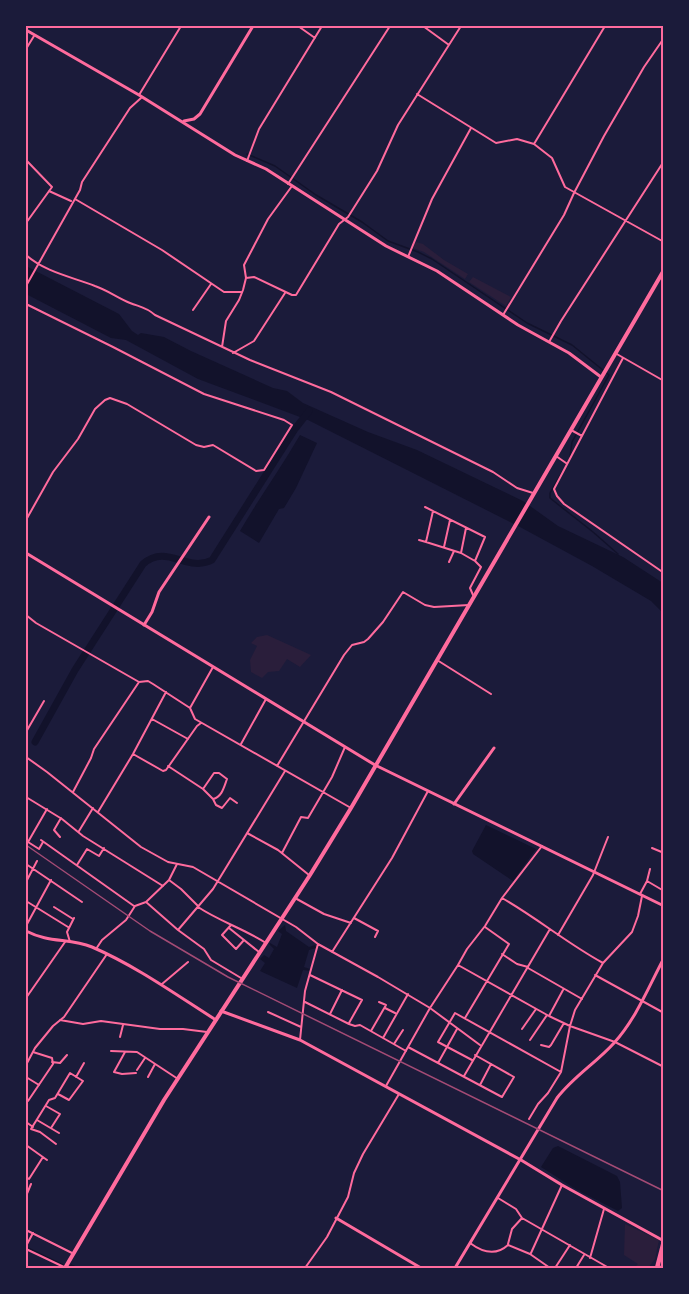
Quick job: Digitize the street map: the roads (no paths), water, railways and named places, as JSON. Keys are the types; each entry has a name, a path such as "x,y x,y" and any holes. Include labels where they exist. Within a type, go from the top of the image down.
{"highway":[{"path":"65,1268 207,1032 351,808 663,270"},
{"path":"657,1269 663,1241"},
{"path":"662,1269 663,1263"}],"street":[{"path":"26,286 74,201 82,182 127,113 141,96 181,26"},
{"path":"183,122 194,119 200,114 253,26"},
{"path":"298,26 315,38"},
{"path":"247,160 259,129 322,26"},
{"path":"222,347 226,321 239,300 246,278 244,266 268,219 390,26"},
{"path":"423,26 449,45"},
{"path":"246,278 254,278 296,295 339,224 348,217 377,171 398,125 461,26"},
{"path":"534,144 605,26"},
{"path":"26,30 266,169 386,246 436,270 503,315 604,373"},
{"path":"26,49 34,35"},
{"path":"503,315 564,215 644,67 663,38"},
{"path":"417,94 496,143 517,139 534,144 552,158 565,187 663,242"},
{"path":"408,256 432,199 471,128"},
{"path":"26,160 52,187 26,223"},
{"path":"549,342 663,161"},
{"path":"49,191 74,201 162,250 225,292 241,292"},
{"path":"26,255 38,265 97,286 132,304 147,308 155,315 233,352 331,392 493,472 517,488 533,493"},
{"path":"193,310 211,284"},
{"path":"233,352 255,341 286,292"},
{"path":"26,304 204,394 284,420 292,425 264,470 260,471 213,446 196,445 127,404 110,398 95,409 78,439 53,472 26,520"},
{"path":"615,353 663,381"},
{"path":"622,357 554,489 556,496 564,504 663,573"},
{"path":"571,429 582,436"},
{"path":"555,456 566,463"},
{"path":"425,507 485,537 475,561"},
{"path":"426,542 433,511"},
{"path":"144,625 152,612 159,592 209,517"},
{"path":"444,547 450,520"},
{"path":"461,553 466,528"},
{"path":"419,540 461,553 481,567 470,588 474,596"},
{"path":"449,562 455,551"},
{"path":"26,553 375,765 663,906"},
{"path":"276,766 352,645 368,639 383,622 403,592 425,605 434,607 469,605"},
{"path":"26,615 139,682 148,681 166,692 190,708 197,726"},
{"path":"437,659 491,693"},
{"path":"190,708 213,667"},
{"path":"73,792 92,758 94,749 139,682"},
{"path":"98,812 133,754 166,692"},
{"path":"241,744 266,699"},
{"path":"26,732 44,701"},
{"path":"152,718 188,739"},
{"path":"195,720 351,808"},
{"path":"133,754 163,771 201,723"},
{"path":"282,853 301,817 308,818 345,747"},
{"path":"454,804 494,748"},
{"path":"26,758 73,792 141,847 168,862 193,867 282,918 318,944 430,1008 480,1045"},
{"path":"168,766 203,789 216,805 222,808 230,798 237,803"},
{"path":"178,930 218,881 285,771"},
{"path":"203,789 214,773 219,773 227,779 218,798 213,799"},
{"path":"332,952 392,858 428,791"},
{"path":"26,796 61,818 83,836 163,886"},
{"path":"79,832 93,808"},
{"path":"47,809 28,842 39,849 42,841 135,906"},
{"path":"60,837 54,830 61,818"},
{"path":"247,833 282,853 310,875"},
{"path":"558,935 590,881 608,837"},
{"path":"386,1086 466,949 542,846"},
{"path":"77,865 87,849 99,856 104,848"},
{"path":"652,848 663,854"},
{"path":"26,882 37,861"},
{"path":"26,864 82,902"},
{"path":"96,949 105,937 126,920 135,906 146,902 169,880 177,864"},
{"path":"529,1119 538,1104 549,1093 561,1072 575,1010 603,963 632,932 650,869"},
{"path":"26,926 51,880"},
{"path":"169,880 182,889 198,907 214,918 266,943"},
{"path":"647,881 663,891"},
{"path":"295,898 324,914 351,923"},
{"path":"502,898 529,913 558,935 603,963"},
{"path":"26,901 69,927"},
{"path":"146,902 178,930 204,948 211,960 242,978"},
{"path":"26,998 68,942 67,932 73,919 54,907"},
{"path":"354,918 378,931 375,937"},
{"path":"230,926 260,952"},
{"path":"230,926 222,935 236,949 244,940"},
{"path":"465,1018 509,944 485,926"},
{"path":"463,1077 550,929"},
{"path":"26,930 41,938 68,942 107,954 162,984 216,1020"},
{"path":"300,1040 305,991 318,944"},
{"path":"26,1065 33,1052 60,1020 107,954"},
{"path":"502,954 582,999"},
{"path":"455,1269 565,1088 615,1042 642,1000 663,958"},
{"path":"162,984 188,962"},
{"path":"458,965 548,1016 615,1042 663,1067"},
{"path":"310,975 362,1000 349,1024"},
{"path":"595,975 663,1012"},
{"path":"330,1014 342,990"},
{"path":"530,1040 548,1016 563,990"},
{"path":"383,1038 408,994"},
{"path":"305,1002 349,1024 360,1025 502,1097 514,1077 475,1055"},
{"path":"371,1031 386,1005 380,1002"},
{"path":"384,1008 396,1014"},
{"path":"522,1029 536,1009"},
{"path":"221,1011 300,1040 521,1160 663,1241"},
{"path":"268,1012 302,1028"},
{"path":"472,1060 438,1042 455,1013 561,1072"},
{"path":"60,1020 83,1024 101,1021 160,1029 207,1032"},
{"path":"541,1045 549,1047 564,1023"},
{"path":"120,1037 123,1024"},
{"path":"438,1063 457,1028"},
{"path":"394,1044 403,1030"},
{"path":"111,1051 136,1052 178,1079"},
{"path":"33,1052 52,1058 52,1062"},
{"path":"125,1052 114,1072 122,1074 136,1072 145,1058"},
{"path":"52,1062 60,1063 67,1055"},
{"path":"28,1101 52,1062"},
{"path":"76,1077 84,1063"},
{"path":"148,1077 155,1064"},
{"path":"480,1085 491,1064"},
{"path":"33,1127 49,1100 55,1098 70,1073 83,1081 69,1100 58,1094"},
{"path":"26,1077 39,1085"},
{"path":"305,1269 327,1237 348,1197 354,1173 363,1154 399,1094"},
{"path":"46,1106 60,1114 51,1128"},
{"path":"37,1120 59,1133"},
{"path":"26,1122 33,1127 31,1129 40,1132 56,1144"},
{"path":"26,1150 27,1146 47,1160"},
{"path":"26,1177 29,1179 43,1157"},
{"path":"26,1196 31,1185"},
{"path":"530,1254 562,1185"},
{"path":"498,1198 516,1209 522,1218 542,1231 609,1269"},
{"path":"590,1258 604,1208"},
{"path":"336,1218 422,1269"},
{"path":"470,1243 484,1252 505,1248 512,1229 522,1218"},
{"path":"26,1230 74,1254"},
{"path":"33,1233 26,1247 65,1268"},
{"path":"508,1245 530,1254 544,1267 550,1269"},
{"path":"555,1269 570,1245"},
{"path":"576,1269 584,1255"},
{"path":"598,1269 600,1264"}],"waterway":[{"path":"247,154 275,166 388,241 432,259 527,323 572,345 609,375 572,442 570,457"},
{"path":"35,742 75,670 143,564 160,556 194,563 212,560 295,429 309,411"},
{"path":"562,472 550,493 550,498 618,554"},
{"path":"26,1247 63,1265"},
{"path":"70,1268 71,1265 78,1268"}],"railway":[{"path":"26,845 150,931 228,977 664,1191"}]}
